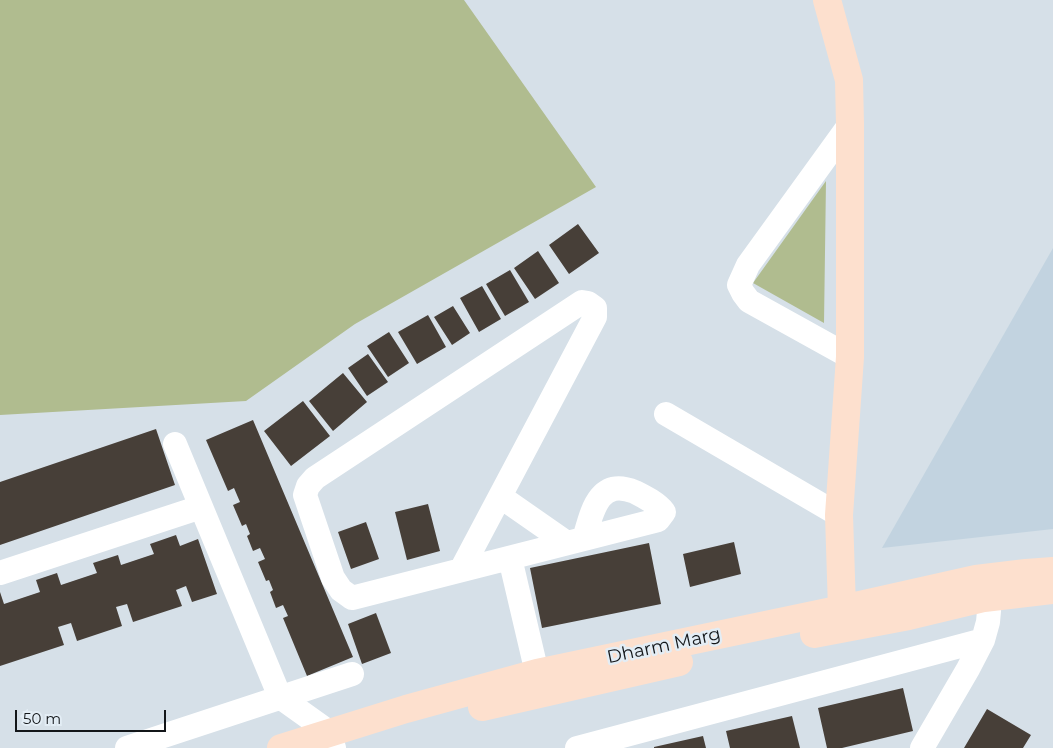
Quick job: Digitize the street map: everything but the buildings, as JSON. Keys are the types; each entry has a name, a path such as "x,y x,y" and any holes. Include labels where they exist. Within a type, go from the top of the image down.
{"main road":[{"path":"827,0 849,80 850,357 839,515 842,609"},
{"name":"Dharm Marg","path":"335,743 537,673 976,579 1053,571"},
{"name":"Dharm Marg","path":"281,748 335,743 447,714 755,645 909,616 984,598 1053,590"}],"street":[{"path":"850,124 748,265 739,285 750,301 850,357"},
{"path":"462,570 595,318 594,308 588,303 582,302 315,478 308,486 305,495 333,578 341,590 352,598 576,541 501,497"},
{"path":"666,414 839,515"},
{"path":"175,444 280,697 335,743"},
{"path":"0,573 201,507"},
{"path":"510,558 537,673"},
{"path":"922,748 983,640 988,617 984,598"},
{"path":"577,748 983,640"},
{"path":"128,748 352,674"}],"shaded area":[{"path":"1053,248 1053,529 882,548"}],"green space":[{"path":"0,0 464,0 596,187 355,324 246,401 0,415"},
{"path":"826,181 824,323 753,283"}]}
